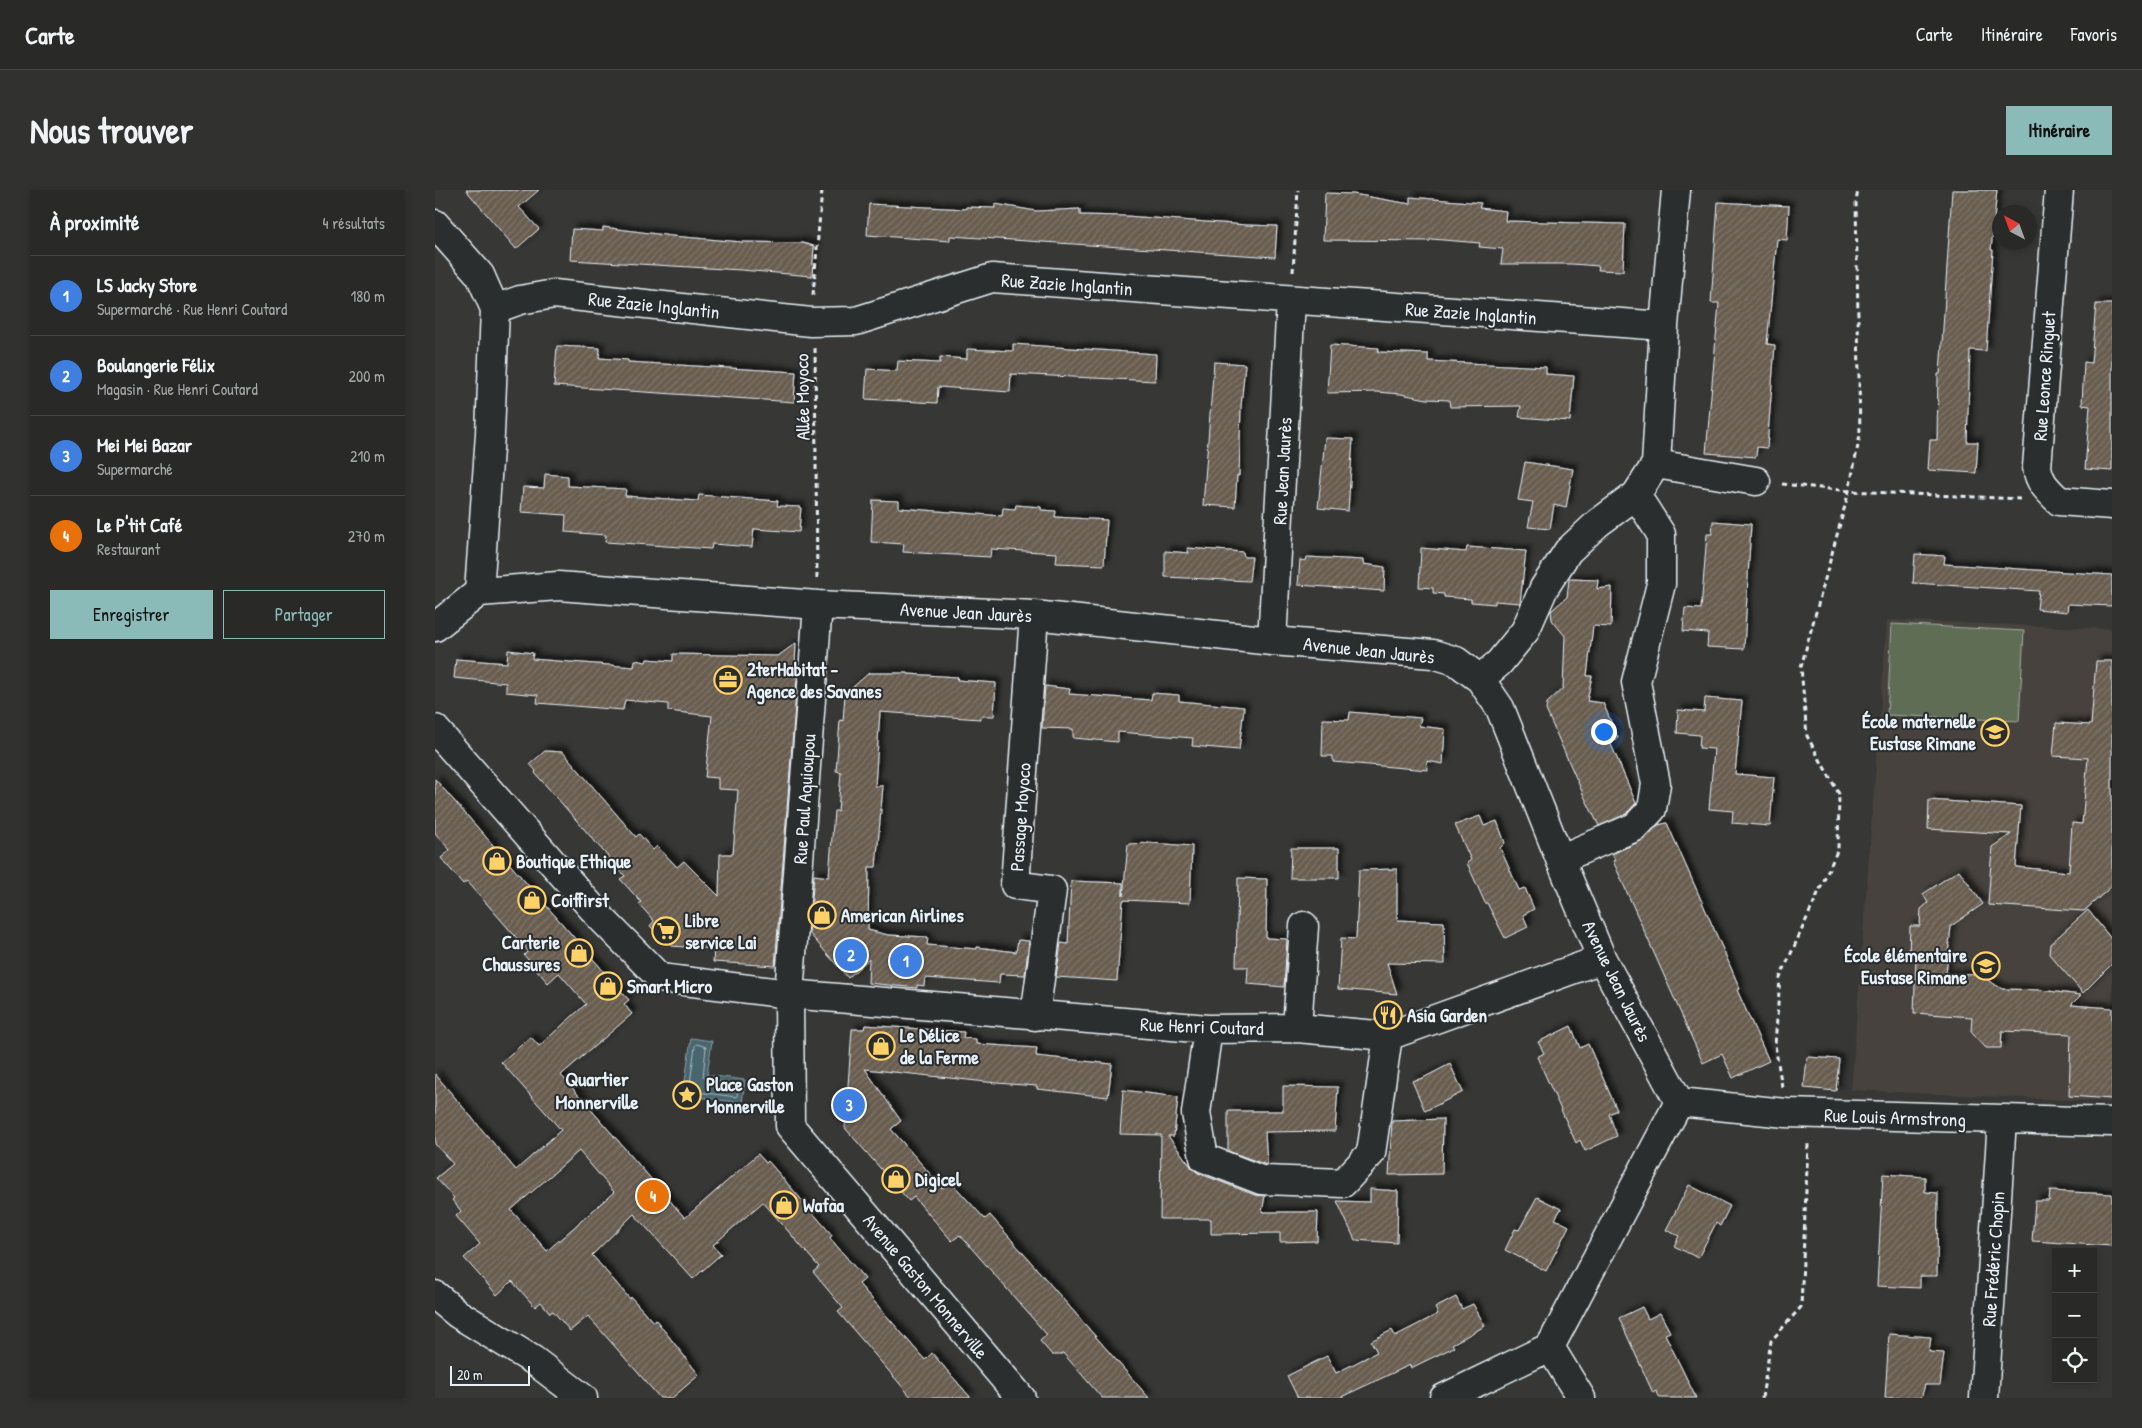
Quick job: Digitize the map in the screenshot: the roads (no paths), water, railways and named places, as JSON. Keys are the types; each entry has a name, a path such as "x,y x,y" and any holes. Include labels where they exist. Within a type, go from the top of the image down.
{"street":[{"path":"1480,679 1499,663 1525,631 1544,588 1568,551 1598,523 1636,495 1656,464 1664,326 1676,190"},
{"name":"Rue Leonce Ringuet","path":"2059,190 2037,467 2043,485 2059,501 2112,505"},
{"path":"435,224 480,275 495,309 490,434 479,592 435,627"},
{"name":"Rue Zazie Inglantin","path":"495,309 520,300 554,294 811,322 856,321 993,278 1664,326"},
{"name":"Rue Jean Jaurès","path":"1272,641 1291,300"},
{"path":"1656,464 1756,482"},
{"path":"1560,859 1635,827 1652,809 1656,784 1637,682 1661,584 1661,534 1636,495"},
{"name":"Avenue Jean Jaurès","path":"479,592 558,586 818,605 1034,615 1272,641 1433,654 1455,661 1480,679 1500,708 1602,959 1679,1102"},
{"name":"Rue Paul Aquioupou","path":"789,994 818,605"},
{"name":"Passage Moyoco","path":"1034,615 1015,885 1052,890 1035,1016"},
{"path":"435,729 601,918 660,978 789,994"},
{"path":"1297,1028 1304,926"},
{"name":"Rue Henri Coutard","path":"789,994 1208,1029 1297,1028 1387,1036 1602,959"},
{"name":"Avenue Gaston Monnerville","path":"789,994 790,1126 1021,1398"},
{"path":"1208,1029 1197,1113 1204,1158 1261,1180 1270,1181 1343,1183 1371,1153 1387,1036"},
{"path":"1444,1398 1550,1346 1679,1102"},
{"name":"Rue Louis Armstrong","path":"1679,1102 1786,1113 2112,1122"},
{"name":"Rue Frédéric Chopin","path":"1984,1398 2003,1120"},
{"path":"435,1295 457,1314 533,1360 583,1398"},
{"path":"1550,1346 1581,1398"}],"water":[{"name":"Place Gaston Monnerville","path":"691,1038 712,1041 707,1075 745,1080 742,1103 683,1095"}],"place":[{"name":"2terHabitat - Agence des Savanes","path":"728,680"},
{"name":"École maternelle Eustase Rimane","path":"1995,732"},
{"name":"Boutique Ethique","path":"497,861"},
{"name":"Coiffirst","path":"532,900"},
{"name":"American Airlines","path":"822,915"},
{"name":"Libre service Lai","path":"666,931"},
{"name":"Carterie Chaussures","path":"579,953"},
{"name":"Boulangerie Félix","path":"851,955"},
{"name":"LS Jacky Store","path":"906,961"},
{"name":"École élémentaire Eustase Rimane","path":"1986,966"},
{"name":"Smart Micro","path":"608,986"},
{"name":"Asia Garden","path":"1388,1015"},
{"name":"Le Délice de la Ferme","path":"881,1046"},
{"name":"Place Gaston Monnerville","path":"687,1095"},
{"name":"Mei Mei Bazar","path":"849,1105"},
{"name":"Digicel","path":"896,1179"},
{"name":"Le P'tit Café","path":"653,1196"},
{"name":"Wafaa","path":"784,1205"}],"district":[{"name":"Quartier Monnerville","path":"597,1090"}]}
